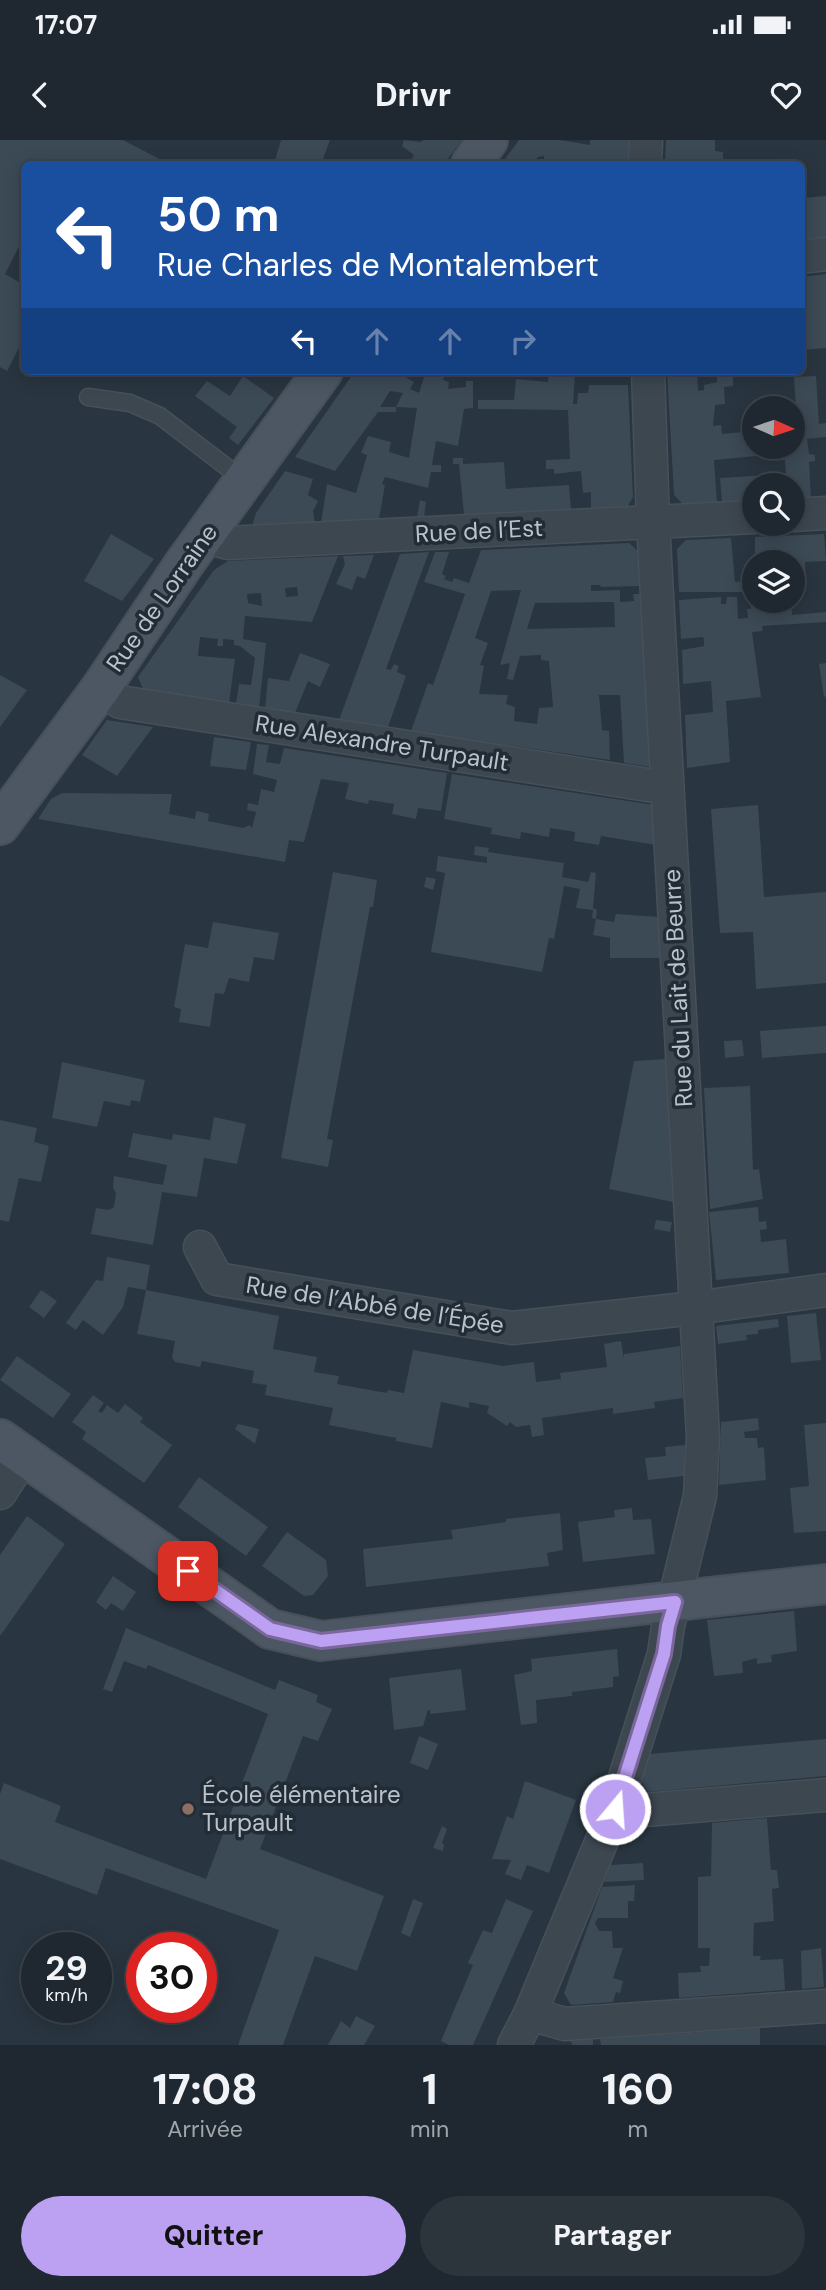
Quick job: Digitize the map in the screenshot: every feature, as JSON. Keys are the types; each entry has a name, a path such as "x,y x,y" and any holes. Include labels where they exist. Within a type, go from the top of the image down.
{"main road":[{"path":"473,161 488,140"},
{"name":"Rue de Lorraine","path":"0,825 101,688 320,375"},
{"path":"12,1448 270,1629 321,1641 826,1584"}],"street":[{"path":"645,161 646,140"},
{"path":"805,257 826,254"},
{"name":"Rue du Lait de Beurre","path":"514,2045 530,2014 615,1809 664,1654 668,1626 700,1496 703,1437 653,522 648,375"},
{"path":"805,514 826,513"},
{"name":"Rue de l’Est","path":"205,536 228,543 742,518"},
{"name":"Rue Alexandre Turpault","path":"101,688 120,702 667,788"},
{"name":"Rue de l’Abbé de l’Épée","path":"200,1247 217,1279 512,1328 695,1308"},
{"path":"695,1308 826,1290"},
{"path":"0,1493 12,1448"},
{"path":"615,1809 633,1811 826,1795"},
{"path":"530,2014 565,2024 826,2006"}],"lane":[{"path":"88,397 130,403 160,416 245,481"}],"building":[{"path":"0,140 123,140 163,161 21,161 21,243 5,274 21,283 21,349 19,348 7,371 0,367"},
{"path":"281,140 330,140 322,161 275,161"},
{"path":"404,140 462,140 446,161 411,161 414,155 402,146"},
{"path":"519,140 560,140 590,145 590,140 629,140 628,161 544,161 544,156 535,161 505,159"},
{"path":"666,140 715,140 715,151 723,152 723,161 665,161"},
{"path":"826,196 826,238 805,240 805,198"},
{"path":"826,274 826,348 805,350 805,277"},
{"path":"352,375 402,375 414,382 410,389 419,393 425,375 445,375 443,380 449,382 448,389 466,387 466,381 473,381 473,408 464,409 458,446 436,441 432,465 441,465 441,472 431,472 428,488 385,477 379,519 321,523 327,484 356,493 367,455 361,453 368,436 391,442 389,452 409,458 417,408 396,407 396,412 378,412 335,471 295,457","holes":["390,391 403,393 396,407 380,407"]},
{"path":"549,375 575,375 573,404 577,404 578,393 588,393 589,385 628,385 633,497 628,506 591,508 591,492 583,493 581,471 554,474 554,469 546,469 546,460 570,459 568,410 478,409 478,400 514,400 516,379 548,382"},
{"path":"667,375 697,375 698,391 704,390 704,385 717,382 717,375 733,375 733,386 724,387 725,404 715,405 713,426 721,425 722,434 742,432 742,457 714,460 717,503 683,504 674,495"},
{"path":"243,376 274,398 238,445 229,438 237,427 195,396 207,381 230,396"},
{"path":"816,376 819,424 826,423 826,437 807,439 809,454 815,455 815,461 809,462 811,498 805,498 805,473 786,473 785,460 778,460 805,459 805,396 795,396 794,377"},
{"path":"453,458 463,458 463,464 504,462 506,489 569,485 571,510 464,515 459,464 453,464"},
{"path":"285,471 313,479 308,495 318,501 313,511 315,523 252,526 256,513"},
{"path":"742,477 742,502 722,503 720,478"},
{"path":"420,500 426,502 424,517 417,517"},
{"path":"111,534 154,559 122,601 84,581"},
{"path":"824,534 826,561 805,562 805,550 755,550 755,537"},
{"path":"731,538 735,582 742,581 742,592 679,592 677,549 686,540"},
{"path":"629,543 640,553 641,586 591,585 591,591 620,590 620,602 634,601 633,594 642,594 651,767 624,763 620,695 599,695 602,730 609,731 610,760 411,731 428,683 433,685 465,594 424,582 435,552 449,552 442,574 446,576 444,579 452,582 454,578 469,583 481,550","holes":["521,590 500,665 510,663 507,679 513,680 520,656 541,655 541,660 549,661 553,707 539,708 537,724 514,721 515,707 506,704 508,695 479,694 484,666 480,665 488,643 475,638 491,591","614,602 615,627 527,629 535,603"]},
{"path":"429,552 386,669 391,670 394,664 399,666 397,672 406,676 388,727 339,720 400,554"},
{"path":"374,555 365,579 357,576 352,590 336,584 345,564 343,556"},
{"path":"338,556 312,622 245,616 243,639 266,643 259,708 236,704 239,684 251,685 255,658 240,646 234,645 234,640 223,639 223,646 217,646 218,639 200,637 198,656 235,659 229,703 143,689 138,677 214,570 228,561","holes":["297,587 298,596 286,597 285,588","261,593 262,606 248,603 247,594"]},
{"path":"721,597 721,604 726,604 727,597 737,597 738,619 748,618 747,613 792,615 826,612 826,622 762,626 763,631 752,632 761,697 726,701 730,762 687,768 685,715 713,712 711,681 683,684 682,650 704,646 704,640 703,637 681,639 679,600"},
{"path":"300,653 330,664 320,687 308,681 295,713 265,709 268,678 289,681"},
{"path":"826,663 826,696 824,697 819,664"},
{"path":"0,675 27,690 0,727"},
{"path":"107,720 153,727 117,776 82,755"},
{"path":"214,737 251,742 246,770 210,766"},
{"path":"257,744 269,745 266,762 280,764 284,748 447,773 441,811 418,808 416,819 392,814 394,804 369,800 368,804 345,799 349,783 321,779 304,842 289,840 285,862 38,819 51,799 62,793 172,794 169,814 195,819 196,811 202,812 209,814 208,821 243,828 250,825 252,828 256,812 247,810 248,803 258,805 261,789 274,792 277,780 253,774"},
{"path":"452,774 654,805 656,845 601,836 599,845 574,841 575,832 550,828 549,837 521,832 520,839 491,834 492,828 444,819"},
{"path":"758,805 764,897 826,892 826,983 756,989 753,932 720,933 711,809"},
{"path":"475,846 489,848 488,852 564,863 562,877 588,882 591,872 596,873 593,908 597,910 596,919 592,918 593,910 576,908 580,889 564,886 554,939 549,938 542,972 431,952 445,873 436,871 438,856 487,863 487,857 474,855"},
{"path":"333,872 377,880 327,1139 333,1140 328,1167 281,1158"},
{"path":"426,877 436,879 433,890 424,887"},
{"path":"616,914 659,917 661,958 610,958 610,938 593,935 596,919 614,922"},
{"path":"213,922 279,933 274,960 254,957 249,982 229,978 224,994 215,993 210,1027 179,1022 181,1009 174,1007 185,944 208,948"},
{"path":"826,1026 826,1053 762,1058 760,1031"},
{"path":"742,1040 744,1056 725,1058 724,1041"},
{"path":"666,1059 673,1202 609,1189 634,1061"},
{"path":"62,1062 145,1080 140,1102 131,1100 130,1106 104,1101 97,1127 52,1118"},
{"path":"750,1086 753,1170 759,1169 763,1199 710,1209 704,1088"},
{"path":"214,1117 246,1124 237,1164 204,1158 197,1197 162,1192 153,1245 91,1234 96,1208 109,1210 114,1207 114,1176 163,1185 167,1165 128,1157 133,1133 172,1140 173,1134 210,1140"},
{"path":"0,1120 37,1128 34,1142 49,1146 41,1182 19,1178 9,1222 0,1220"},
{"path":"758,1207 759,1222 766,1221 767,1229 760,1230 761,1242 786,1239 789,1273 716,1280 709,1212"},
{"path":"656,1220 672,1222 670,1232 654,1229"},
{"path":"107,1257 150,1265 146,1290 128,1287 123,1307 103,1335 83,1320 76,1330 66,1323 96,1280 103,1281"},
{"path":"41,1290 57,1301 44,1318 29,1307"},
{"path":"146,1290 279,1316 273,1349 317,1357 314,1372 339,1376 337,1384 387,1393 388,1390 404,1393 413,1350 503,1366 534,1362 536,1382 561,1379 560,1373 607,1367 604,1344 621,1341 624,1359 624,1354 680,1346 683,1398 654,1402 655,1408 613,1414 613,1408 542,1418 544,1435 532,1437 530,1425 516,1427 510,1422 507,1426 487,1413 489,1406 469,1402 469,1408 441,1402 432,1448 396,1441 396,1438 329,1425 333,1408 265,1395 267,1385 252,1383 254,1371 202,1361 200,1367 175,1362 172,1357 175,1341 137,1334"},
{"path":"816,1313 821,1360 791,1363 787,1316"},
{"path":"778,1319 779,1327 758,1330 758,1334 746,1335 747,1340 718,1344 716,1326"},
{"path":"17,1356 71,1394 53,1418 0,1380"},
{"path":"93,1395 104,1403 98,1411 102,1413 107,1405 118,1413 125,1404 143,1418 140,1422 172,1445 144,1483 82,1439 86,1432 72,1422"},
{"path":"758,1418 759,1430 744,1432 745,1438 757,1438 758,1448 764,1447 766,1480 719,1485 721,1422"},
{"path":"826,1423 826,1531 794,1533 790,1488 809,1486 804,1425"},
{"path":"238,1424 259,1429 255,1444 235,1429"},
{"path":"685,1445 684,1476 648,1480 645,1458 666,1456 665,1447"},
{"path":"199,1477 268,1527 246,1556 178,1507"},
{"path":"632,1508 633,1520 651,1519 655,1554 583,1562 578,1522 615,1517 614,1510"},
{"path":"560,1513 563,1550 547,1553 549,1566 366,1587 363,1549 453,1539 451,1530 506,1522 506,1519"},
{"path":"27,1516 65,1544 0,1636 0,1555"},
{"path":"287,1532 326,1560 328,1576 313,1595 304,1596 262,1566"},
{"path":"113,1576 136,1592 123,1611 111,1603 106,1610 96,1602"},
{"path":"794,1611 797,1651 771,1655 772,1662 757,1664 757,1658 742,1662 743,1673 714,1676 707,1620"},
{"path":"126,1628 275,1690 279,1680 318,1695 316,1702 332,1709 318,1741 303,1736 260,1849 384,1896 357,1971 315,1956 283,2045 238,2045 279,1930 106,1868 97,1895 0,1859 0,1794 4,1783 61,1806 55,1822 206,1879 268,1714 148,1665 146,1669 124,1661 112,1692 103,1689"},
{"path":"617,1649 619,1676 613,1677 613,1687 536,1700 537,1723 521,1725 514,1675 532,1671 531,1659"},
{"path":"461,1669 466,1710 430,1714 428,1710 423,1726 394,1730 389,1678"},
{"path":"419,1736 438,1744 428,1770 410,1763"},
{"path":"826,1739 826,1776 648,1792 640,1780 649,1754"},
{"path":"525,1781 576,1800 549,1873 527,1865 521,1880 505,1874 511,1860 492,1859 507,1816 513,1819"},
{"path":"767,1818 771,1870 777,1870 779,1888 772,1889 774,1921 754,1923 753,1956 761,1956 760,1960 783,1959 785,1990 679,1998 678,1973 701,1972 700,1966 709,1966 710,1948 698,1948 698,1877 711,1876 712,1823"},
{"path":"442,1826 447,1829 442,1843 443,1851 433,1848"},
{"path":"643,1863 644,1880 604,1882 610,1865"},
{"path":"635,1885 634,1901 628,1901 628,1918 598,1918 595,1923 599,1931 612,1931 613,1948 623,1948 613,1978 623,1981 620,1993 616,1992 613,2002 571,2005 564,1993 602,1887"},
{"path":"413,1899 423,1903 410,1937 401,1933"},
{"path":"506,1899 533,1911 473,2045 449,2045 441,2041 473,1965 468,1963 483,1930 492,1933"},
{"path":"821,1948 824,1987 802,1989 801,1951"},
{"path":"356,2016 375,2026 364,2045 328,2045 341,2021 350,2028"},
{"path":"760,2028 760,2045 601,2045 600,2039"},
{"path":"593,2039 593,2045 572,2045 571,2041"}],"place":[{"name":"École élémentaire Turpault","path":"188,1809"}],"route":[{"path":"188,1571 270,1629 321,1641 675,1602 664,1654 615,1809"}]}
